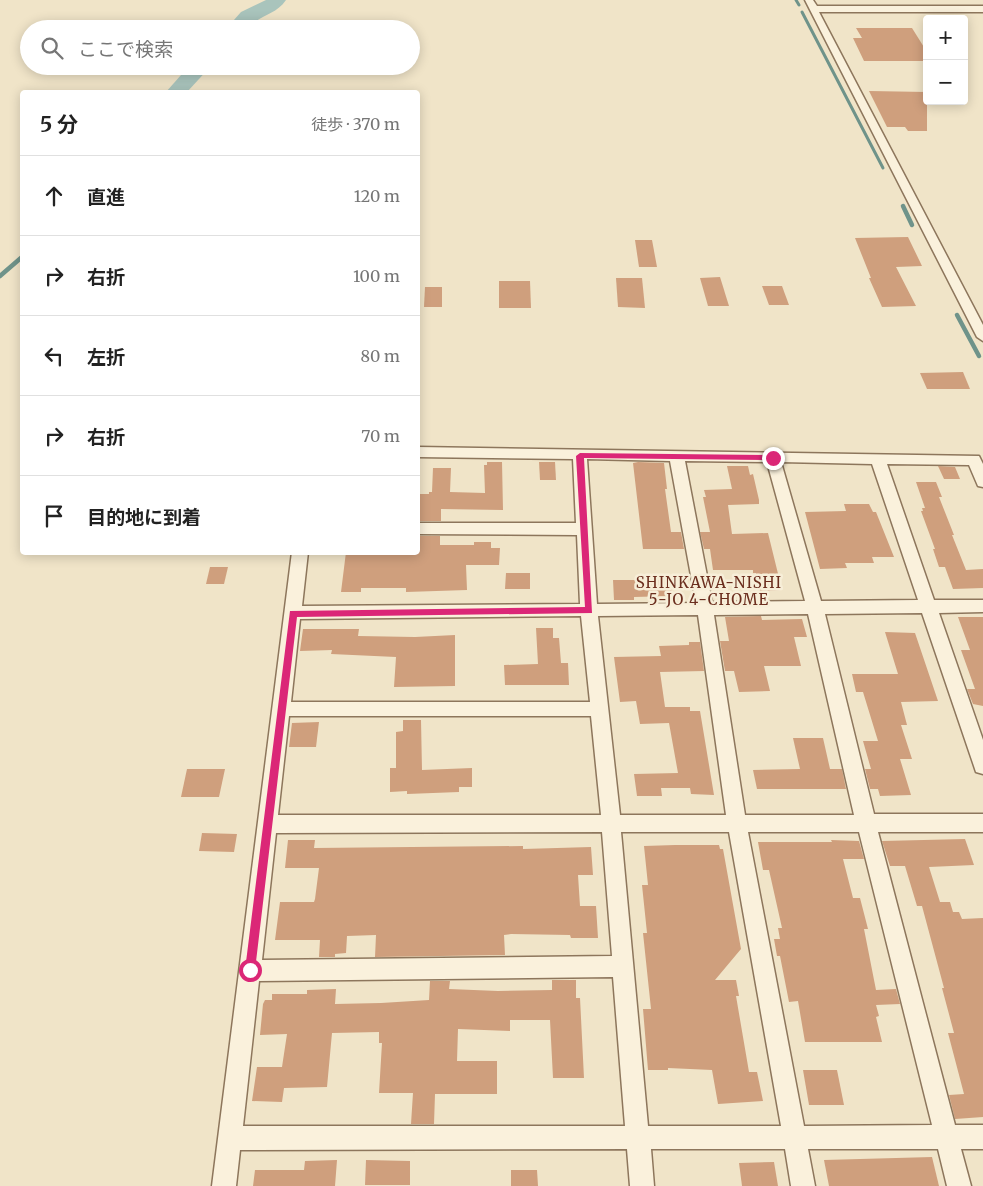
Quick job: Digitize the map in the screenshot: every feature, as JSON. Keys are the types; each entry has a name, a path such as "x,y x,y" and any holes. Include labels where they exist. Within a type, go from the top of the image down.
{"street":[{"path":"983,9 811,4 983,336"},
{"path":"420,452 580,456 974,460 983,482"},
{"path":"580,456 589,610 612,824 642,1186"},
{"path":"676,457 705,609 737,823 803,1186"},
{"path":"773,458 816,608 866,823 959,1186"},
{"path":"878,459 983,766"},
{"path":"420,529 584,529"},
{"path":"224,1186 300,555"},
{"path":"293,613 983,606"},
{"path":"282,709 599,709"},
{"path":"268,824 983,823"},
{"path":"250,970 624,966"},
{"path":"230,1138 983,1137"}],"building":[{"path":"856,28 912,28 923,46 923,61 864,61 853,38 862,38"},
{"path":"869,91 923,92 923,105 927,105 927,131 908,131 905,127 887,127"},
{"path":"908,237 922,266 896,267 916,306 882,307 869,278 871,278 855,238"},
{"path":"635,240 652,240 657,267 639,267"},
{"path":"720,277 729,306 708,306 700,278"},
{"path":"616,278 642,278 645,308 618,307"},
{"path":"499,281 530,281 531,308 499,308"},
{"path":"762,286 782,286 789,305 769,305"},
{"path":"425,287 442,287 442,307 424,307"},
{"path":"963,372 970,389 927,389 920,373"},
{"path":"487,462 502,462 503,510 441,509 441,521 420,521 420,494 432,492 433,468 451,468 450,492 485,493 484,465 487,465"},
{"path":"539,462 555,462 556,480 540,480"},
{"path":"633,463 664,463 667,489 665,489 671,532 681,532 684,549 643,549"},
{"path":"727,466 748,466 750,475 753,474 759,500 759,504 728,505 732,534 768,533 782,590 760,591 756,573 753,573 753,570 713,570 710,549 704,549 700,532 710,532 703,497 706,497 704,490 732,489"},
{"path":"938,466 955,467 960,479 944,479"},
{"path":"916,482 936,482 942,497 939,497 966,570 983,569 983,588 953,589 945,567 939,567 933,549 935,549 921,511 923,511 922,508 925,508"},
{"path":"844,504 869,504 873,512 876,512 894,557 872,557 874,563 845,563 847,568 820,569 805,512 846,511"},
{"path":"420,536 440,536 440,545 474,545 474,542 491,542 491,548 500,548 499,565 466,565 467,590 406,592 406,588 361,588 361,592 341,592 346,555 420,555"},
{"path":"210,567 228,567 224,584 206,584"},
{"path":"506,573 530,573 530,589 505,589"},
{"path":"613,580 670,580 672,596 634,597 634,600 614,600"},
{"path":"761,616 762,620 802,619 807,637 794,637 801,666 764,666 770,691 739,692 734,671 725,671 720,641 729,641 725,617"},
{"path":"958,617 983,617 983,706 973,704 967,689 975,689 961,650 970,650"},
{"path":"536,628 553,628 553,638 559,638 561,663 568,663 569,685 505,685 504,665 538,664"},
{"path":"303,629 359,629 358,636 415,637 455,635 455,686 394,687 396,657 331,654 332,650 300,651"},
{"path":"885,632 915,633 938,701 901,702 907,725 901,725 912,759 900,759 911,795 880,796 878,789 870,789 865,769 871,769 863,741 878,741 863,692 856,692 852,674 898,674"},
{"path":"689,642 700,642 704,671 660,672 665,707 690,707 690,711 700,711 714,795 691,794 690,788 661,788 662,796 637,796 634,774 678,773 669,723 640,724 636,701 620,702 614,657 661,656 659,646 689,645"},
{"path":"403,720 421,720 422,770 472,768 472,787 459,787 459,792 407,794 407,791 390,792 390,768 396,768 396,732 403,731"},
{"path":"319,722 316,747 289,747 292,723"},
{"path":"793,738 823,738 830,769 842,769 846,789 757,789 753,770 800,769"},
{"path":"187,769 225,769 219,797 181,797"},
{"path":"202,833 237,834 234,852 199,851"},
{"path":"965,839 974,865 929,867 940,902 950,902 953,912 959,912 962,919 983,918 983,1117 955,1119 949,1095 964,1094 948,1033 954,1033 942,988 944,988 922,906 917,906 905,866 890,866 882,841"},
{"path":"288,840 315,840 314,848 523,846 523,849 591,847 593,875 578,875 580,906 596,906 598,938 571,938 570,935 511,934 504,935 505,955 375,957 376,935 347,936 346,953 335,954 335,957 319,957 320,940 275,940 280,902 314,902 315,899 319,868 285,868"},
{"path":"831,840 859,841 864,859 843,859 853,898 860,898 868,929 864,929 876,990 896,989 900,1004 876,1005 879,1016 876,1017 882,1042 805,1042 798,1001 789,1002 780,956 777,956 774,939 780,939 778,928 782,928 769,870 763,870 758,842 832,842"},
{"path":"719,845 720,849 723,849 741,949 715,980 736,980 739,996 736,996 749,1072 757,1072 763,1101 718,1104 712,1070 668,1068 668,1070 648,1070 643,1009 651,1009 643,933 647,933 642,885 648,885 644,846"},
{"path":"552,980 576,980 576,998 580,998 584,1078 553,1078 550,1020 510,1020 510,1031 458,1029 457,1061 497,1061 497,1094 435,1094 434,1124 411,1124 413,1093 379,1093 382,1043 379,1043 379,1032 332,1033 327,1087 284,1088 282,1102 252,1101 257,1067 282,1067 287,1034 260,1035 263,1004 265,1000 272,1000 272,994 307,994 307,990 336,989 335,1004 381,1003 429,1000 430,981 450,981 449,989 498,991 552,990"},
{"path":"803,1070 837,1070 844,1105 809,1105"},
{"path":"932,1157 939,1186 829,1186 824,1160"},
{"path":"337,1160 335,1186 253,1186 255,1170 304,1170 305,1161"},
{"path":"366,1160 410,1161 410,1185 365,1185"},
{"path":"774,1162 778,1186 742,1186 739,1163"},
{"path":"511,1170 537,1170 538,1186 511,1186"}],"waterway":[{"path":"244,20 248,16 271,6 277,0"},
{"path":"796,0 799,5"},
{"path":"802,12 883,168"},
{"path":"178,90 192,75"},
{"path":"903,206 912,225"},
{"path":"0,276 20,259"},
{"path":"957,315 979,356"}],"district":[{"name":"SHINKAWA-NISHI 5-JO 4-CHOME","path":"709,590"}],"route":[{"path":"250,970 293,613 589,610 580,456 773,458"}]}
